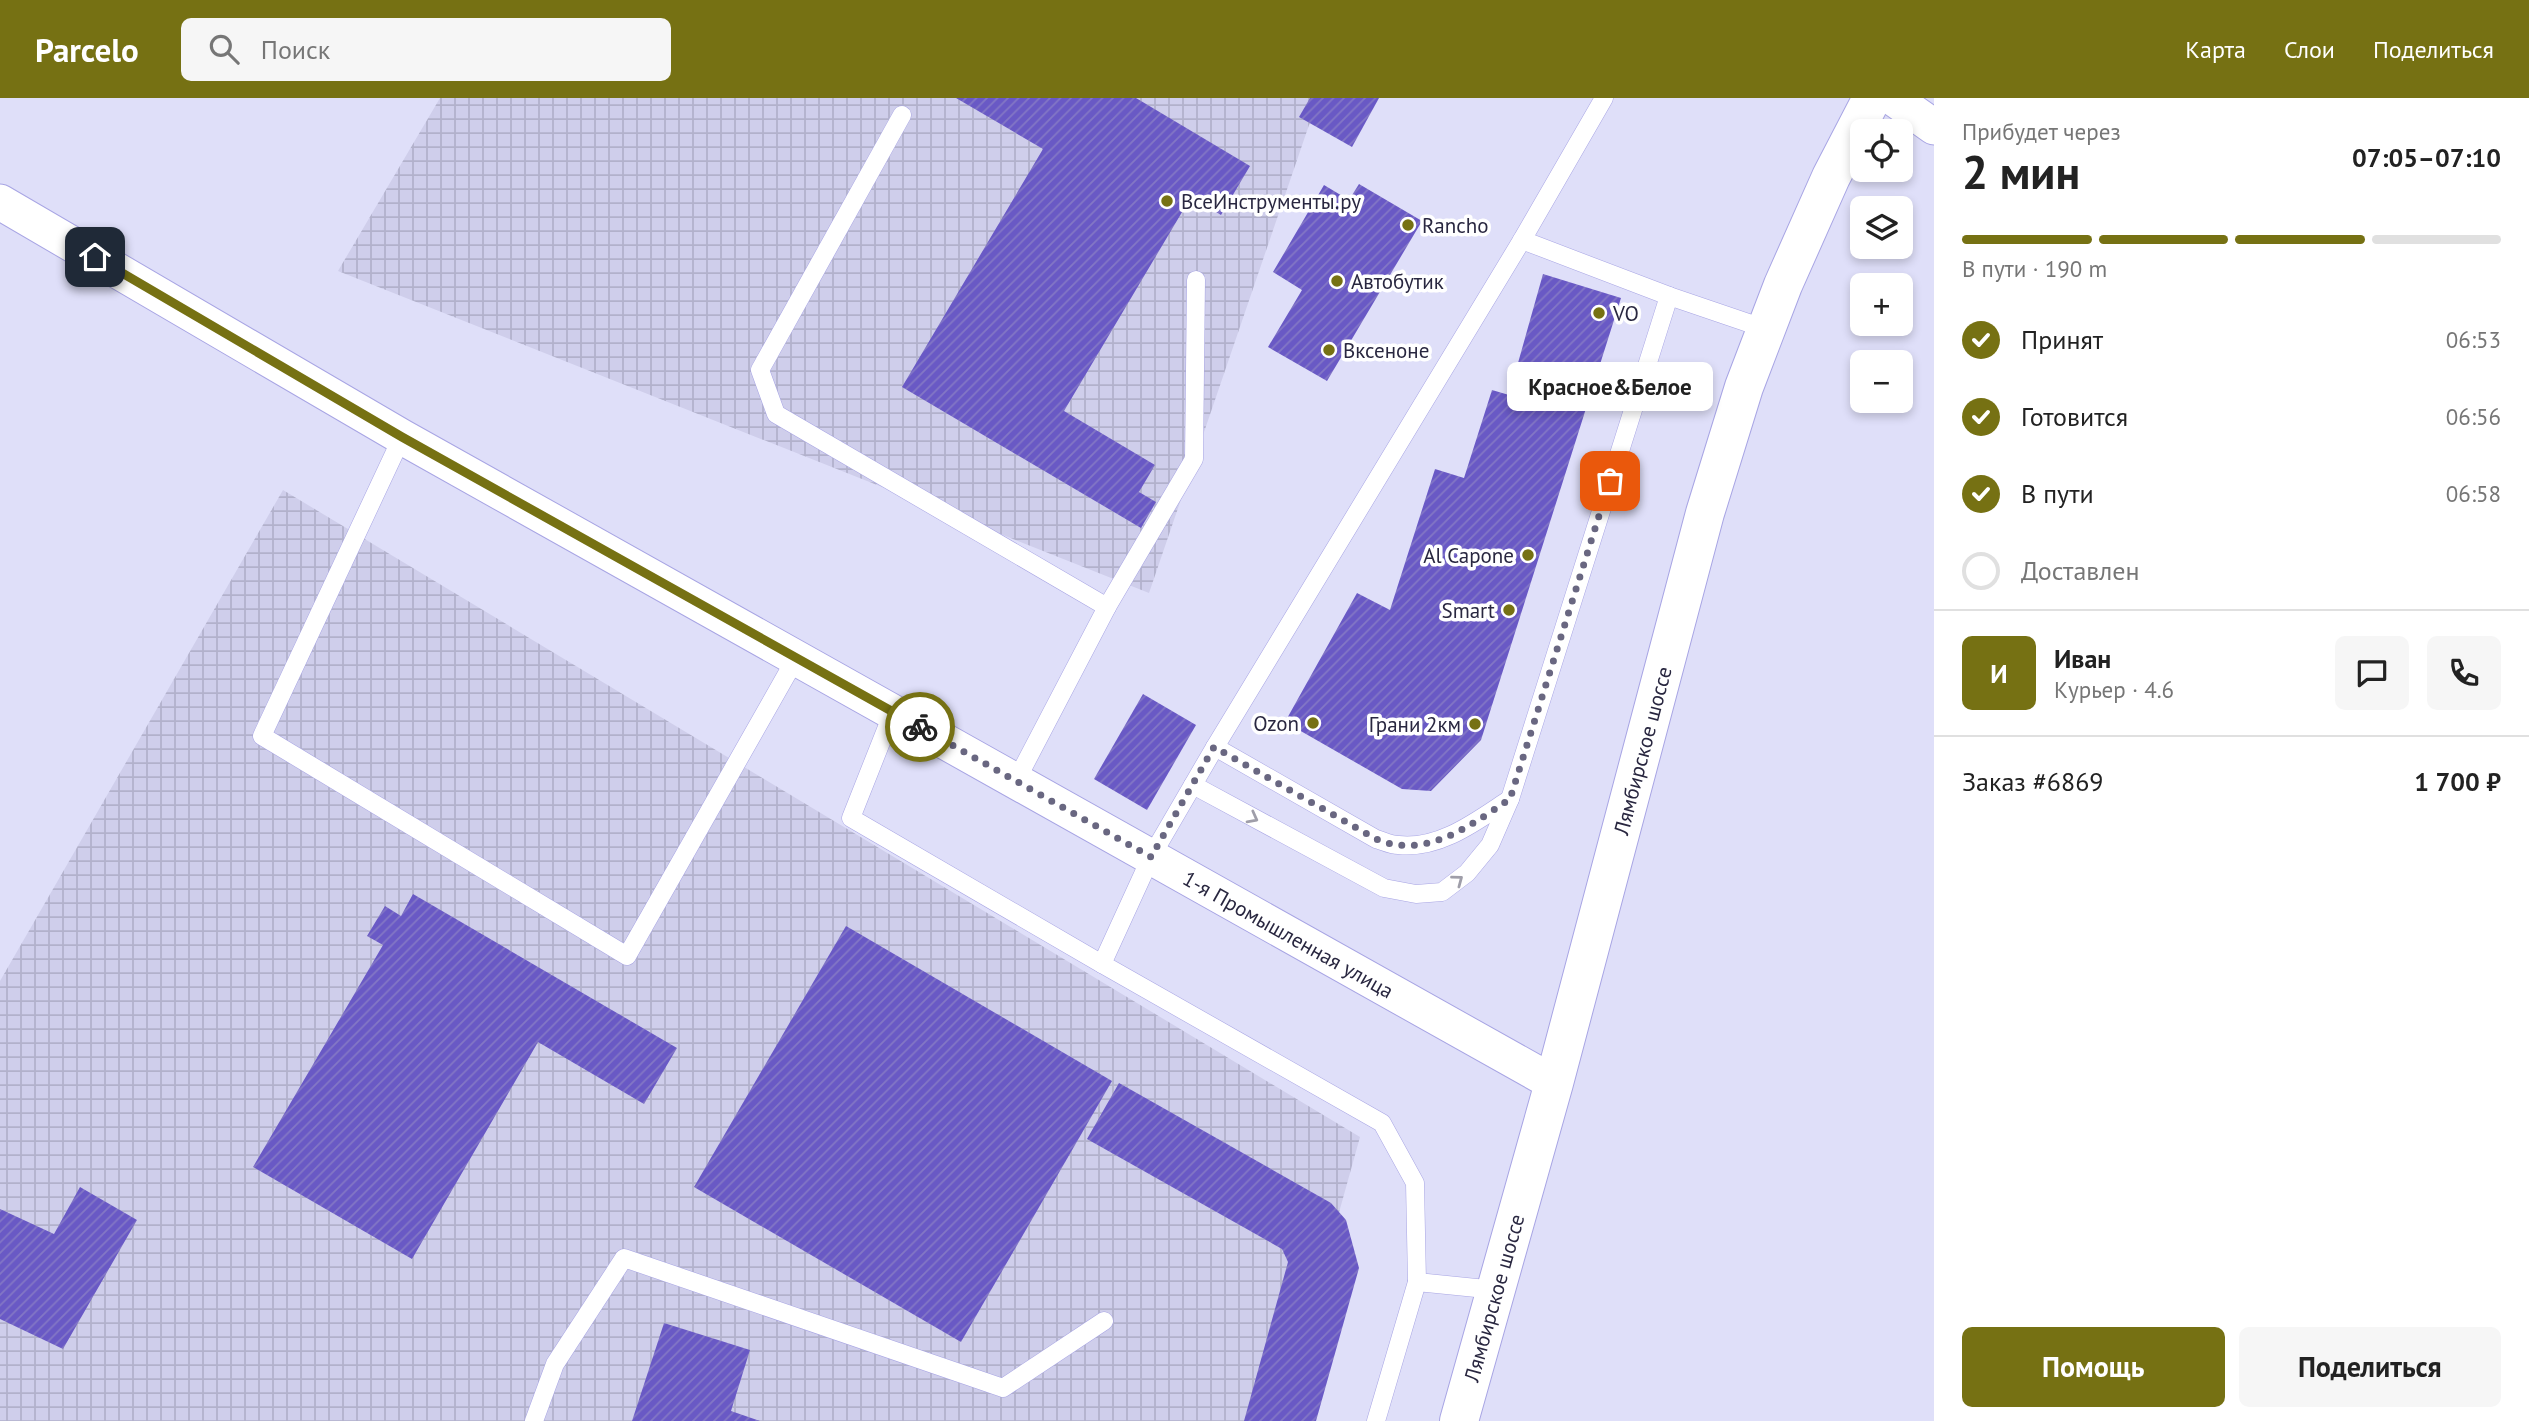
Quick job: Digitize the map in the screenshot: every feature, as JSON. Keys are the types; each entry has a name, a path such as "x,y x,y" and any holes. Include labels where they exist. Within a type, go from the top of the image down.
{"main road":[{"name":"Лямбирское шоссе","path":"1459,1421 1555,1083 1705,513 1744,387 1783,285 1831,177 1872,98"}],"street":[{"path":"1893,98 1934,127"},
{"name":"1-я Промышленная улица","path":"0,202 402,437 1555,1083"}],"lane":[{"path":"1102,964 1151,857 1214,747 1522,240 1604,98"},
{"path":"902,115 760,370 776,414 1107,607"},
{"path":"1522,240 1669,296 1766,329"},
{"path":"1016,781 1107,607 1194,459 1196,280"},
{"path":"1193,785 1384,888 1416,894 1442,892 1467,873 1490,845 1510,799 1669,296"},
{"path":"402,437 262,736 627,956 796,658"},
{"path":"893,712 851,818 1382,1123 1415,1183 1417,1282 1376,1421"},
{"path":"1214,747 1376,839 1397,845 1421,845 1444,838 1471,825 1510,799"},
{"path":"534,1421 555,1364 624,1258 1003,1388 1104,1321"},
{"path":"1417,1282 1496,1290"}],"shaded area":[{"path":"440,98 1325,98 1309,125 1149,593 338,271"},
{"path":"283,490 1360,1137 1281,1421 0,1421 0,981"}],"building":[{"path":"956,98 1136,98 1250,166 1221,215 1191,197 1064,411 1155,465 1139,492 1156,502 1141,528 902,387 1043,149"},
{"path":"1310,98 1379,98 1352,147 1299,117"},
{"name":"Автобутик","path":"1359,184 1422,221 1327,381 1268,347 1302,290 1273,272 1324,185 1349,200"},
{"path":"1543,274 1621,298 1481,740 1431,791 1402,789 1285,722 1357,593 1390,610 1435,469 1464,478 1492,390 1509,395"},
{"path":"1143,694 1196,725 1147,810 1094,779"},
{"path":"413,894 677,1048 644,1104 538,1042 412,1259 253,1167 383,945 367,936 385,906 401,916"},
{"path":"846,926 1112,1081 961,1342 694,1187"},
{"path":"1119,1083 1331,1203 1346,1220 1359,1268 1316,1421 1244,1421 1288,1262 1282,1249 1087,1139"},
{"path":"80,1187 137,1220 63,1349 0,1319 0,1209 54,1234"},
{"path":"664,1323 750,1350 731,1411 760,1421 632,1421"}],"way so far":[{"path":"920,727 1151,857 1214,747 1376,839 1397,845 1421,845 1444,838 1471,825 1510,799 1610,481"}],"place":[{"name":"ВсеИнструменты.ру","path":"1167,201"},
{"name":"Rancho","path":"1408,225"},
{"name":"Автобутик","path":"1337,281"},
{"name":"VO","path":"1599,313"},
{"name":"Вксеноне","path":"1329,350"},
{"name":"Красное&Белое","path":"1610,481"},
{"name":"Al Capone","path":"1528,555"},
{"name":"Smart","path":"1509,610"},
{"name":"Ozon","path":"1313,723"},
{"name":"Грани 2км","path":"1475,724"}],"route":[{"path":"95,257 402,437 920,727"}]}
